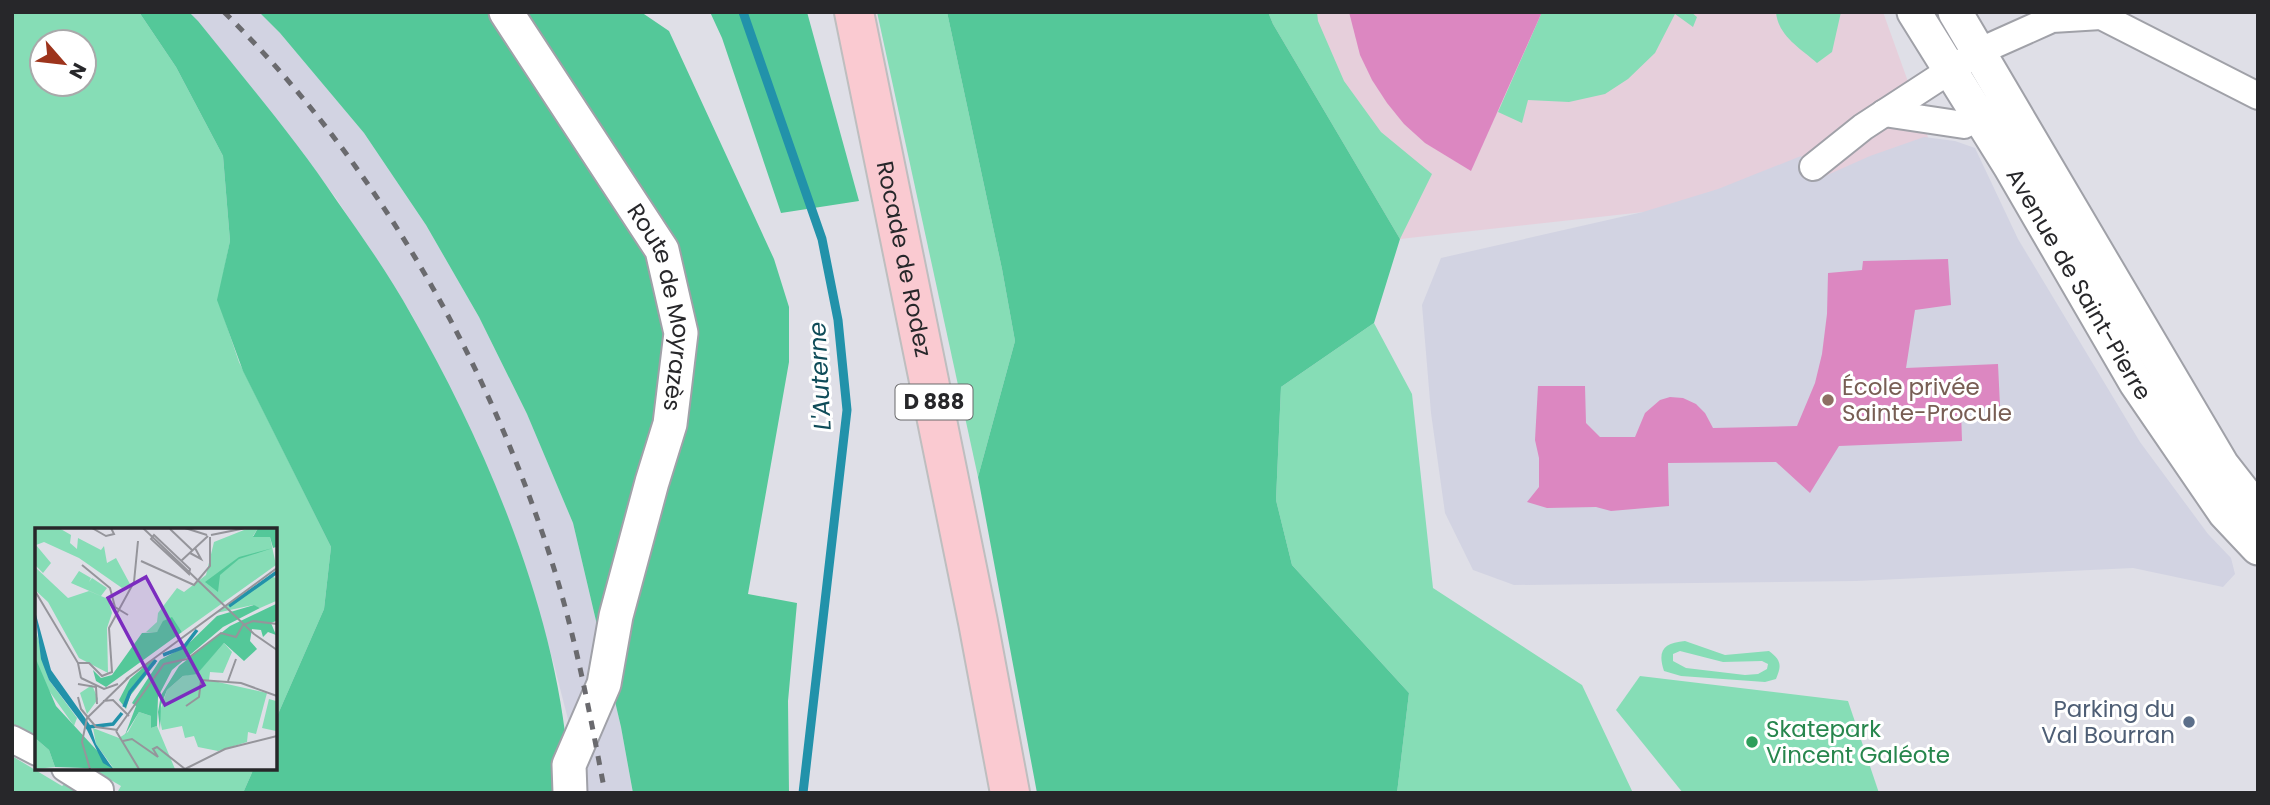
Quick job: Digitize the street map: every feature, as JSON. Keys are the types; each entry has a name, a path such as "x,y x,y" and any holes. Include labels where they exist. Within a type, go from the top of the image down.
{"main road":[{"name":"Rocade de Rodez","path":"854,12 970,581 1010,793"}],"street":[{"name":"Route de Moyrazès","path":"506,12 662,250 681,333 670,424 616,616 604,684 569,765 570,793"},
{"name":"Avenue de Saint-Pierre","path":"1914,12 1950,71 1992,108 2222,465 2258,511"},
{"name":"Avenue de Saint-Pierre","path":"1955,12 1978,52 1992,108 2136,383 2225,513 2258,548"},
{"path":"1813,167 1884,113 1978,52 2052,19 2101,16 2258,96"},
{"path":"1884,113 1964,125 1992,108"},
{"path":"12,738 35,751"},
{"path":"68,770 96,786 100,793"}],"shaded area":[{"path":"189,12 259,12 280,33 364,133 426,225 479,317 527,414 573,523 621,727 633,793 587,793 522,555 476,440 412,315 336,198 266,106"},
{"path":"1268,12 1883,12 1943,179 1400,239"},
{"path":"1924,137 1955,141 1975,148 2018,239 2140,442 2208,534 2231,558 2235,574 2223,587 2133,568 1856,581 1514,585 1473,570 1445,513 1431,413 1422,305 1441,258 1643,212 1718,189 1801,156 1816,180 1870,156"}],"green space":[{"path":"12,12 139,12 176,67 223,156 230,241 218,300 239,362 331,547 324,609 276,719 276,528 35,528 35,738 12,725"},
{"path":"139,12 189,12 198,21 321,178 376,257 412,316 469,426 519,546 539,608 554,670 565,732 570,793 243,793 253,770 276,770 276,719 324,609 331,547 243,371 217,300 230,241 223,156 176,67"},
{"path":"259,12 641,12 669,31 774,259 789,307 789,362 748,594 797,603 788,701 789,793 633,793 621,727 573,523 527,414 479,317 426,225 364,133"},
{"path":"710,12 807,12 859,201 781,213 722,38"},
{"path":"877,12 947,12 1015,341 978,477"},
{"path":"947,12 1268,12 1400,239 1374,323 1281,387 1276,500 1292,565 1409,693 1397,793 1037,793 978,477 1015,341"},
{"path":"1268,12 1317,12 1318,21 1344,81 1381,132 1432,174 1400,239 1273,24"},
{"path":"1542,12 1691,12 1697,17 1693,27 1675,14 1655,53 1628,79 1605,94 1569,102 1528,100 1522,123 1498,112"},
{"path":"1776,12 1841,12 1832,52 1817,63 1785,35"},
{"path":"1374,323 1412,394 1433,588 1582,685 1633,793 1397,793 1409,693 1292,565 1276,500 1281,387"},
{"path":"1685,641 1725,655 1769,651 1779,663 1778,674 1776,679 1765,682 1681,676 1664,671 1661,658 1664,649","holes":["1680,651 1723,662 1762,661 1768,664 1767,669 1758,674 1745,675 1686,668 1673,661 1673,654"]},
{"name":"Skatepark Vincent Galéote","path":"1640,676 1848,701 1879,793 1683,793 1616,710"},
{"path":"12,756 62,786 66,783 88,793 12,793"},
{"path":"93,770 253,770 243,793 117,793 121,786"}],"building":[{"path":"1349,12 1542,12 1471,171 1425,143 1404,124 1387,103 1360,55"},
{"path":"1948,259 1951,305 1915,310 1906,368 1998,364 2000,406 1961,410 1962,441 1839,446 1810,493 1776,462 1668,463 1669,506 1611,511 1596,507 1547,508 1527,502 1539,487 1539,458 1535,440 1538,386 1585,386 1586,423 1600,437 1635,437 1645,413 1660,400 1670,397 1683,398 1696,404 1705,413 1713,428 1797,426 1815,383 1822,354 1828,273 1862,270 1863,261"}],"waterway":[{"name":"L'Auterne","path":"743,12 822,239 838,320 847,410 803,793"}],"railway":[{"path":"224,12 279,70 330,132 419,264 458,335 493,407 524,481 550,556 588,704 605,793"}],"place":[{"name":"École privée Sainte-Procule","path":"1828,400"},
{"name":"Parking du Val Bourran","path":"2189,722"},
{"name":"Skatepark Vincent Galéote","path":"1752,742"}]}
